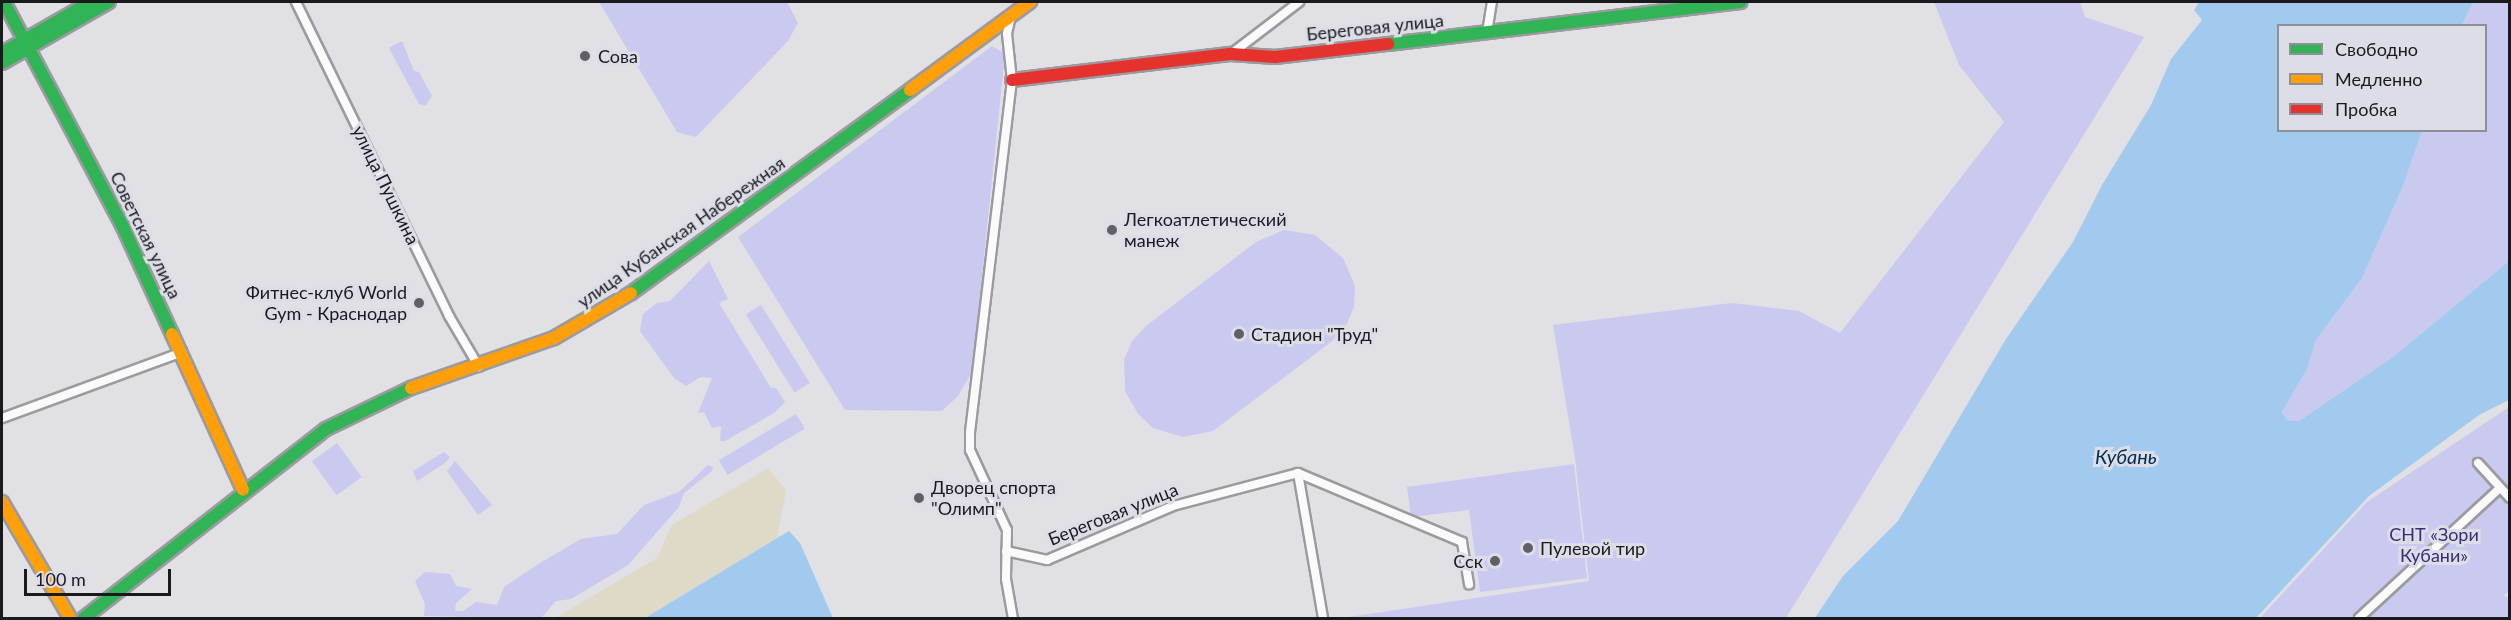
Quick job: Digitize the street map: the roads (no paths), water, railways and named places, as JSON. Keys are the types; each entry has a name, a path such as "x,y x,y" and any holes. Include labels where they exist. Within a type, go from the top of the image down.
{"street":[{"name":"Советская улица","path":"4,2 123,227 243,490"},
{"path":"2,63 27,43 91,2"},
{"path":"2,53 109,2"},
{"name":"улица Пушкина","path":"296,2 449,316 479,367"},
{"path":"1011,2 1007,34 1012,80 970,433 970,450 1007,530 1006,579 1013,618"},
{"name":"улица Кубанская Набережная","path":"84,618 243,490 301,446 352,414 407,389 479,367 554,338 632,292 1030,2"},
{"path":"1232,54 1299,2"},
{"path":"1487,33 1492,2"},
{"name":"Береговая улица","path":"1012,80 1232,54 1275,57 1487,33 1691,4 1741,2"},
{"path":"2,418 182,352"},
{"path":"2478,463 2499,489 2510,498"},
{"path":"1298,473 1462,542 1469,584"},
{"path":"1298,473 1323,618"},
{"name":"Береговая улица","path":"1006,551 1047,560 1173,506 1298,473"},
{"path":"2359,618 2499,489"},
{"path":"2,502 70,618"}],"water":[{"name":"Кубань","path":"2199,2 2473,2 2462,24 2277,24 2277,132 2422,132 2403,186 2362,278 2316,340 2307,369 2282,412 2287,420 2299,421 2393,357 2509,261 2509,400 2479,415 2369,496 2256,618 1815,618 1843,576 1898,521 2006,339 2073,242 2102,185 2151,105 2171,59 2202,20 2194,10"},
{"path":"789,531 800,543 833,618 645,618"}],"place":[{"name":"Сова","path":"585,56"},
{"name":"Легкоатлетический манеж","path":"1112,230"},
{"name":"Фитнес-клуб World Gym - Краснодар","path":"419,303"},
{"name":"Стадион \"Труд\"","path":"1239,334"},
{"name":"Дворец спорта \"Олимп\"","path":"919,498"},
{"name":"Пулевой тир","path":"1528,548"},
{"name":"Сск","path":"1495,561"}],"park label":[{"name":"СНТ «Зори Кубани»","path":"2434,545"}]}
